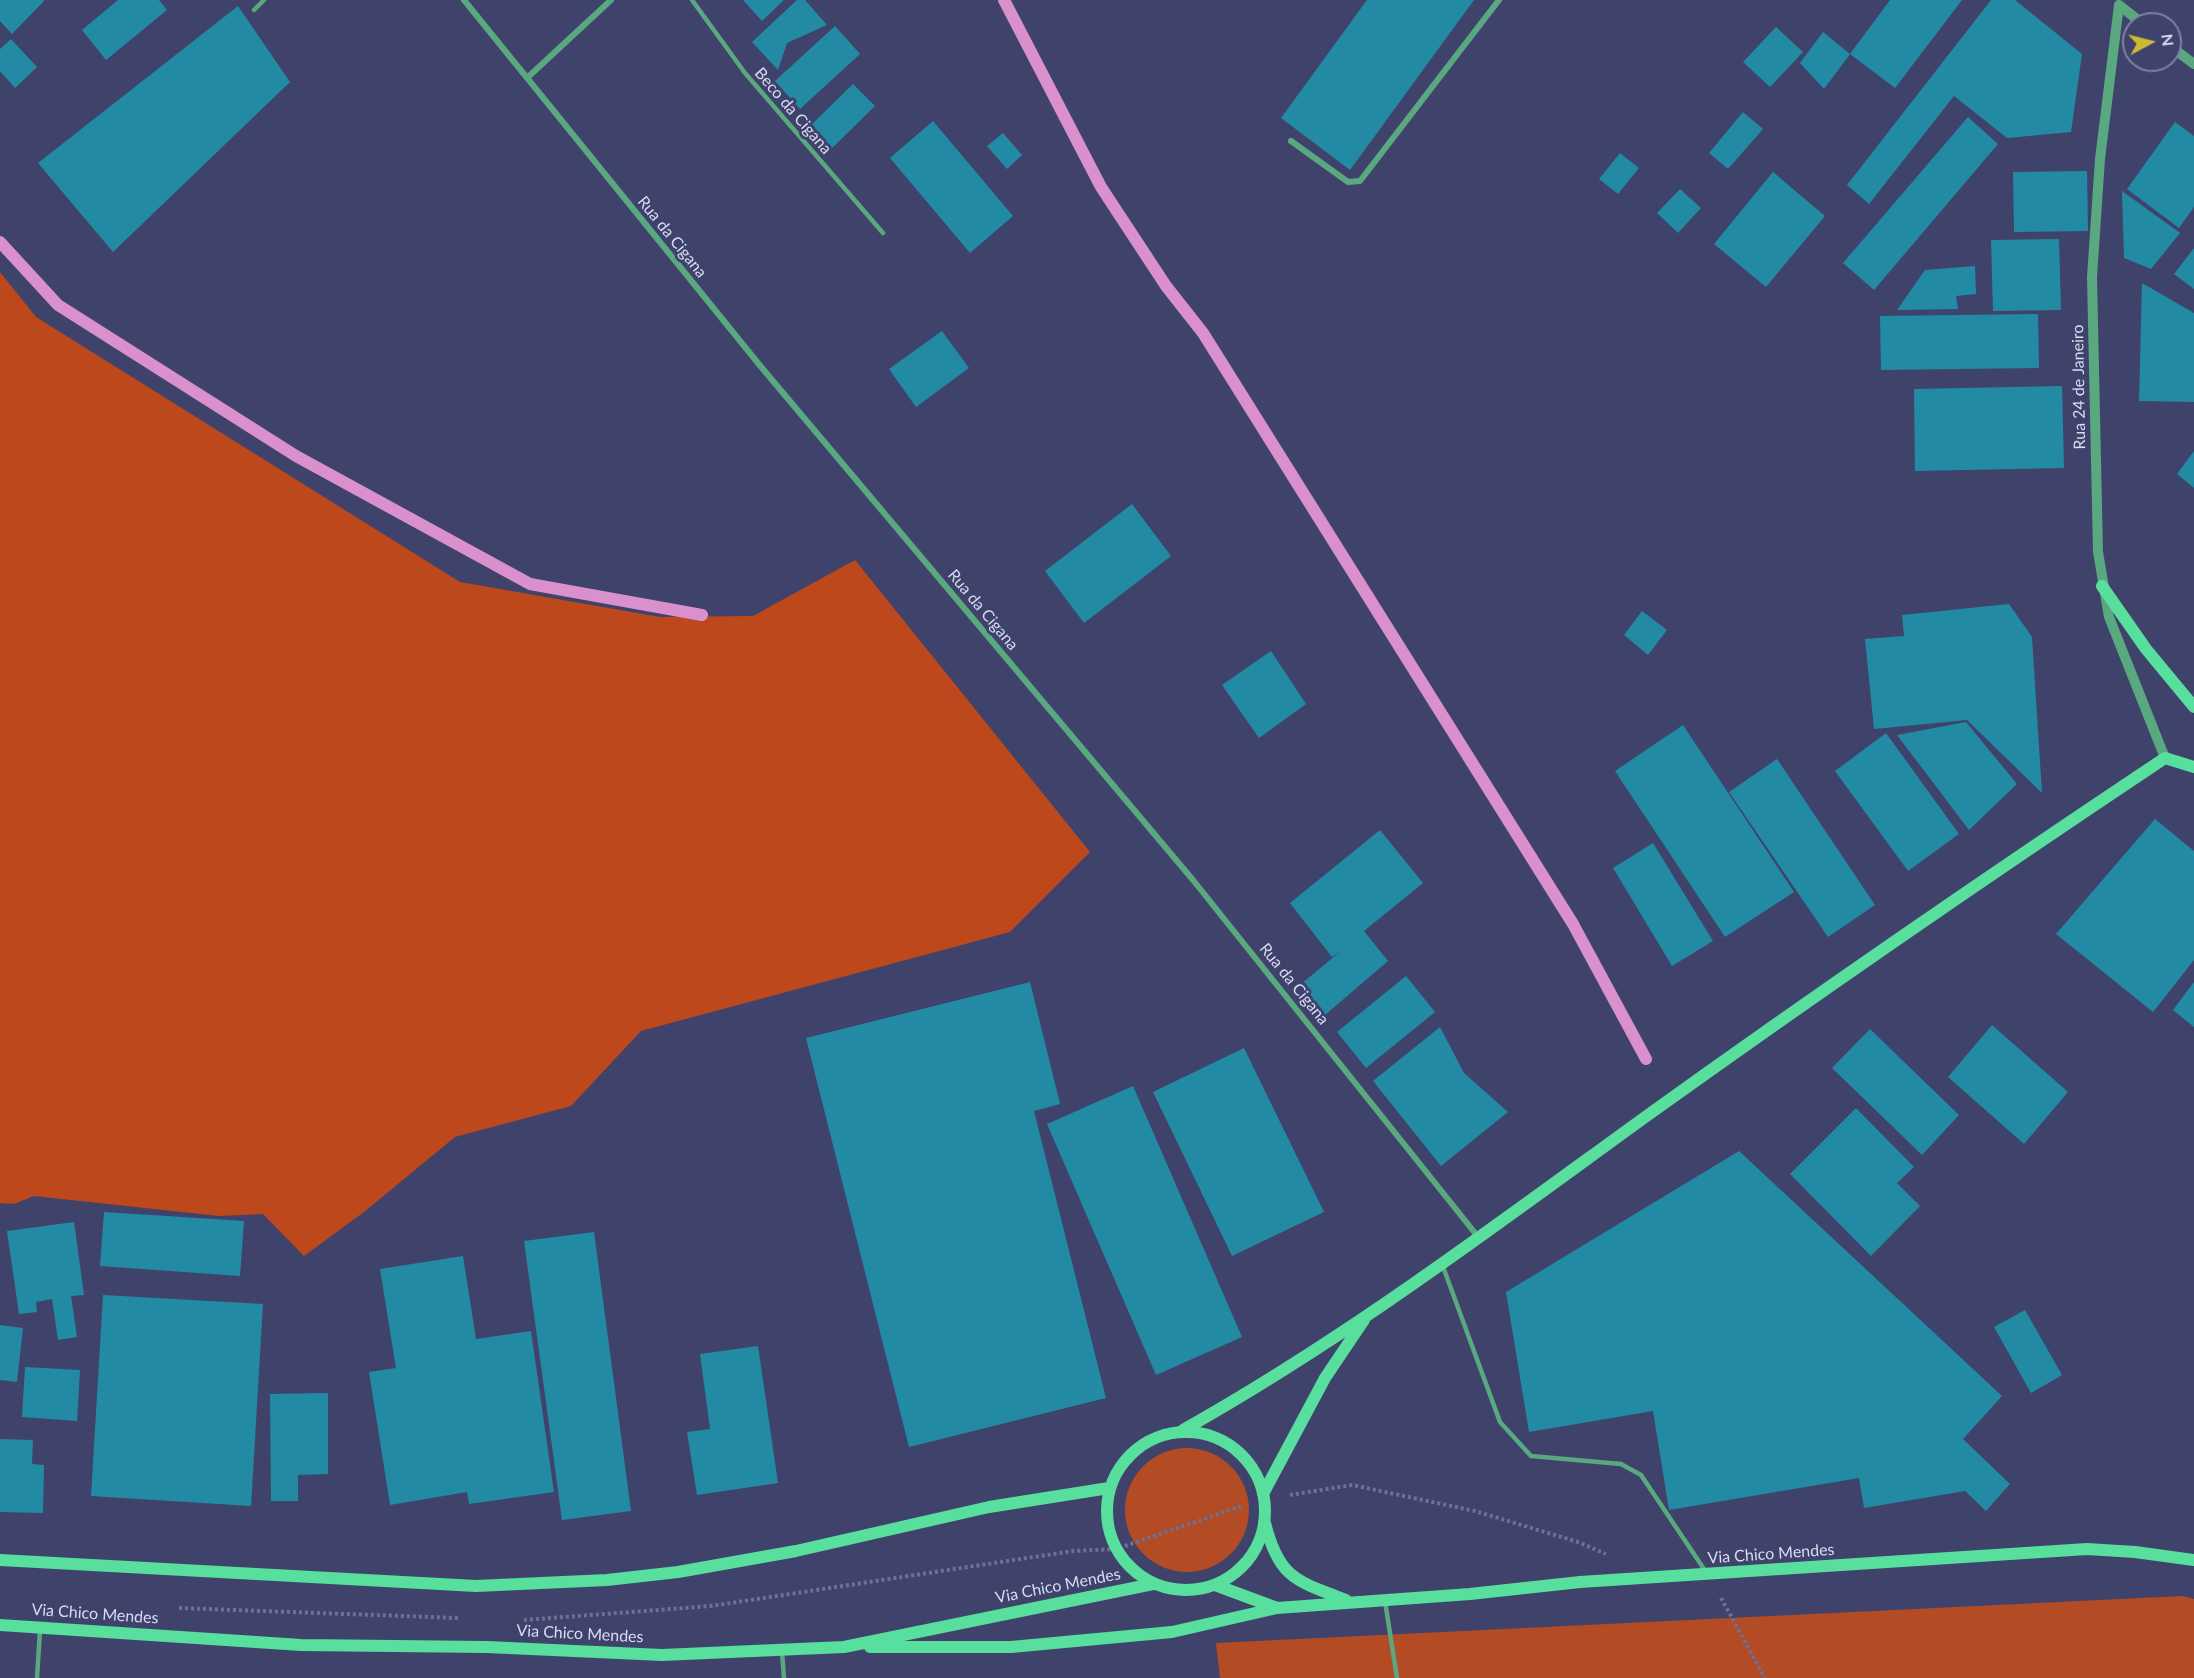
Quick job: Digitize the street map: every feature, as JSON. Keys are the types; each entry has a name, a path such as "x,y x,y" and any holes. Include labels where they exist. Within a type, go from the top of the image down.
{"main road":[{"path":"2102,586 2146,649 2194,707"},
{"path":"1183,1431 1252,1391 1480,1238 1650,1114 1963,893 2165,758 2194,767"},
{"path":"1263,1496 1325,1378 1368,1314"},
{"path":"1183,1431 1208,1434 1231,1444 1247,1460 1258,1478 1263,1496 1265,1521 1259,1542 1248,1560 1233,1575 1215,1585 1184,1590 1153,1584 1136,1573 1116,1549 1106,1519 1109,1488 1120,1465 1137,1447 1159,1435 1183,1431"},
{"path":"0,1560 466,1586 607,1580 678,1572 796,1551 989,1507 1109,1488"},
{"name":"Via Chico Mendes","path":"1265,1521 1271,1546 1280,1564 1299,1581 1350,1602"},
{"name":"Via Chico Mendes","path":"1215,1585 1277,1608 1385,1601 1580,1582 2088,1549 2135,1552 2194,1560"},
{"name":"Via Chico Mendes","path":"0,1625 301,1645 487,1647 662,1654 844,1647 1153,1584"},
{"path":"844,1647 1011,1647 1172,1632 1277,1608"}],"street":[{"name":"Rua da Cigana","path":"464,0 754,359 1193,880 1480,1238"},
{"path":"527,78 611,0"},
{"path":"1291,141 1348,182 1360,181 1499,0"},
{"name":"Rua 24 de Janeiro","path":"2116,3 2100,159 2092,276 2096,525 2102,586 2109,617 2165,758"}],"lane":[{"path":"254,10 264,0"},
{"name":"Beco da Cigana","path":"692,0 745,73 883,233"},
{"path":"1442,1264 1500,1422 1531,1456 1621,1464 1641,1474 1707,1574"},
{"path":"1385,1601 1397,1678"},
{"path":"37,1678 40,1628"},
{"path":"782,1649 784,1678"}],"path":[{"path":"512,1620 711,1606 1073,1551 1116,1549 1263,1496 1352,1485 1475,1511 1578,1542 1609,1555"},
{"path":"1707,1574 1765,1678"},
{"path":"172,1608 465,1618"}],"shaded area":[{"path":"0,272 36,317 460,582 660,617 753,616 855,560 1090,852 1010,932 641,1031 571,1106 455,1137 364,1212 304,1256 263,1214 219,1216 34,1196 14,1204 0,1203"},
{"path":"1187,1448 1211,1453 1231,1466 1244,1486 1249,1510 1244,1534 1231,1554 1211,1567 1187,1572 1163,1567 1143,1554 1130,1534 1125,1510 1130,1486 1143,1466 1163,1453"},
{"path":"2182,1596 2194,1599 2194,1678 1220,1678 1216,1643"}],"building":[{"path":"0,0 44,1 12,34 0,21"},
{"path":"118,0 159,0 167,10 106,60 82,30"},
{"path":"743,0 784,0 762,21"},
{"path":"797,0 805,0 827,25 787,43 778,70 752,42"},
{"path":"1367,0 1474,0 1350,170 1281,118"},
{"path":"1890,0 1962,0 1895,88 1850,54"},
{"path":"1991,0 2015,0 2082,54 2071,132 2007,138 1954,96 1869,204 1847,185"},
{"path":"238,6 290,82 113,252 38,163"},
{"path":"835,26 860,54 800,109 775,81"},
{"path":"1776,27 1803,52 1770,87 1743,62"},
{"path":"1823,32 1850,54 1824,89 1800,63"},
{"path":"11,39 37,67 15,88 0,71 0,49"},
{"path":"853,84 875,106 827,153 805,131"},
{"path":"1743,112 1763,129 1728,169 1709,153"},
{"path":"1968,117 1998,144 1874,290 1843,263"},
{"path":"933,121 1013,216 970,253 890,158"},
{"path":"2175,122 2194,136 2194,207 2179,228 2127,189"},
{"path":"1003,133 1022,155 1007,169 987,146"},
{"path":"1620,153 1639,168 1618,194 1599,179"},
{"path":"2087,171 2088,231 2014,232 2013,172"},
{"path":"1773,172 1825,216 1766,287 1714,244"},
{"path":"1680,189 1701,208 1678,233 1657,213"},
{"path":"2122,191 2180,233 2151,269 2124,258"},
{"path":"2059,239 2061,310 1993,311 1991,240"},
{"path":"2194,248 2194,289 2174,274"},
{"path":"1975,266 1976,294 1956,296 1958,309 1897,310 1925,270"},
{"path":"2142,283 2194,313 2194,402 2139,401"},
{"path":"2038,314 2039,368 1881,370 1880,316"},
{"path":"942,331 969,368 916,407 889,369"},
{"path":"2062,386 2064,468 1915,471 1914,389"},
{"path":"2194,451 2194,488 2177,474"},
{"path":"1132,504 1171,556 1084,623 1045,571"},
{"path":"2009,604 2032,637 2042,793 1967,720 1874,729 1865,639 1904,636 1902,615"},
{"path":"1642,611 1667,630 1648,655 1624,635"},
{"path":"1271,651 1306,704 1259,738 1222,685"},
{"path":"1966,722 2017,784 1969,830 1897,735"},
{"path":"1683,725 1794,892 1725,937 1615,771"},
{"path":"1886,733 1959,834 1908,871 1835,771"},
{"path":"1777,759 1875,905 1828,937 1729,792"},
{"path":"2155,819 2194,851 2194,960 2153,1012 2056,934"},
{"path":"1380,830 1423,883 1364,931 1388,961 1325,1015 1300,985 1342,950 1332,957 1290,903"},
{"path":"1653,843 1713,941 1672,966 1613,868"},
{"path":"1406,976 1435,1012 1366,1068 1337,1032"},
{"path":"1030,982 1060,1104 1034,1111 1106,1398 909,1447 806,1038"},
{"path":"2194,982 2194,1027 2173,1010"},
{"path":"1992,1025 2068,1092 2024,1144 1948,1077"},
{"path":"1440,1027 1464,1073 1508,1112 1441,1166 1373,1081"},
{"path":"1870,1029 1959,1115 1922,1155 1832,1068"},
{"path":"1244,1048 1324,1212 1232,1256 1153,1092"},
{"path":"1133,1086 1242,1337 1156,1375 1047,1124"},
{"path":"1856,1108 1914,1167 1897,1183 1920,1206 1871,1256 1790,1174"},
{"path":"1739,1151 2002,1396 1963,1439 2010,1484 1986,1511 1965,1491 1864,1508 1859,1478 1669,1510 1653,1411 1529,1432 1506,1292"},
{"path":"104,1212 244,1221 240,1276 100,1266"},
{"path":"74,1222 84,1295 71,1296 77,1337 58,1340 52,1299 36,1302 37,1312 19,1314 7,1231"},
{"path":"594,1232 631,1511 562,1520 524,1241"},
{"path":"463,1256 476,1339 531,1331 554,1492 469,1504 467,1492 390,1505 369,1372 396,1368 380,1269"},
{"path":"103,1295 263,1304 251,1506 91,1496"},
{"path":"2025,1310 2062,1375 2031,1393 1994,1327"},
{"path":"0,1325 23,1328 17,1382 0,1380"},
{"path":"758,1346 778,1483 697,1495 687,1432 710,1429 700,1354"},
{"path":"25,1367 80,1370 77,1421 22,1417"},
{"path":"328,1393 328,1474 298,1475 298,1501 271,1501 270,1394"},
{"path":"0,1439 33,1440 32,1464 44,1465 43,1513 0,1512"}],"waterway":[{"path":"1004,0 1101,187 1166,286 1203,333 1573,924 1646,1059"},
{"path":"0,242 58,305 296,456 530,584 702,615"}]}
